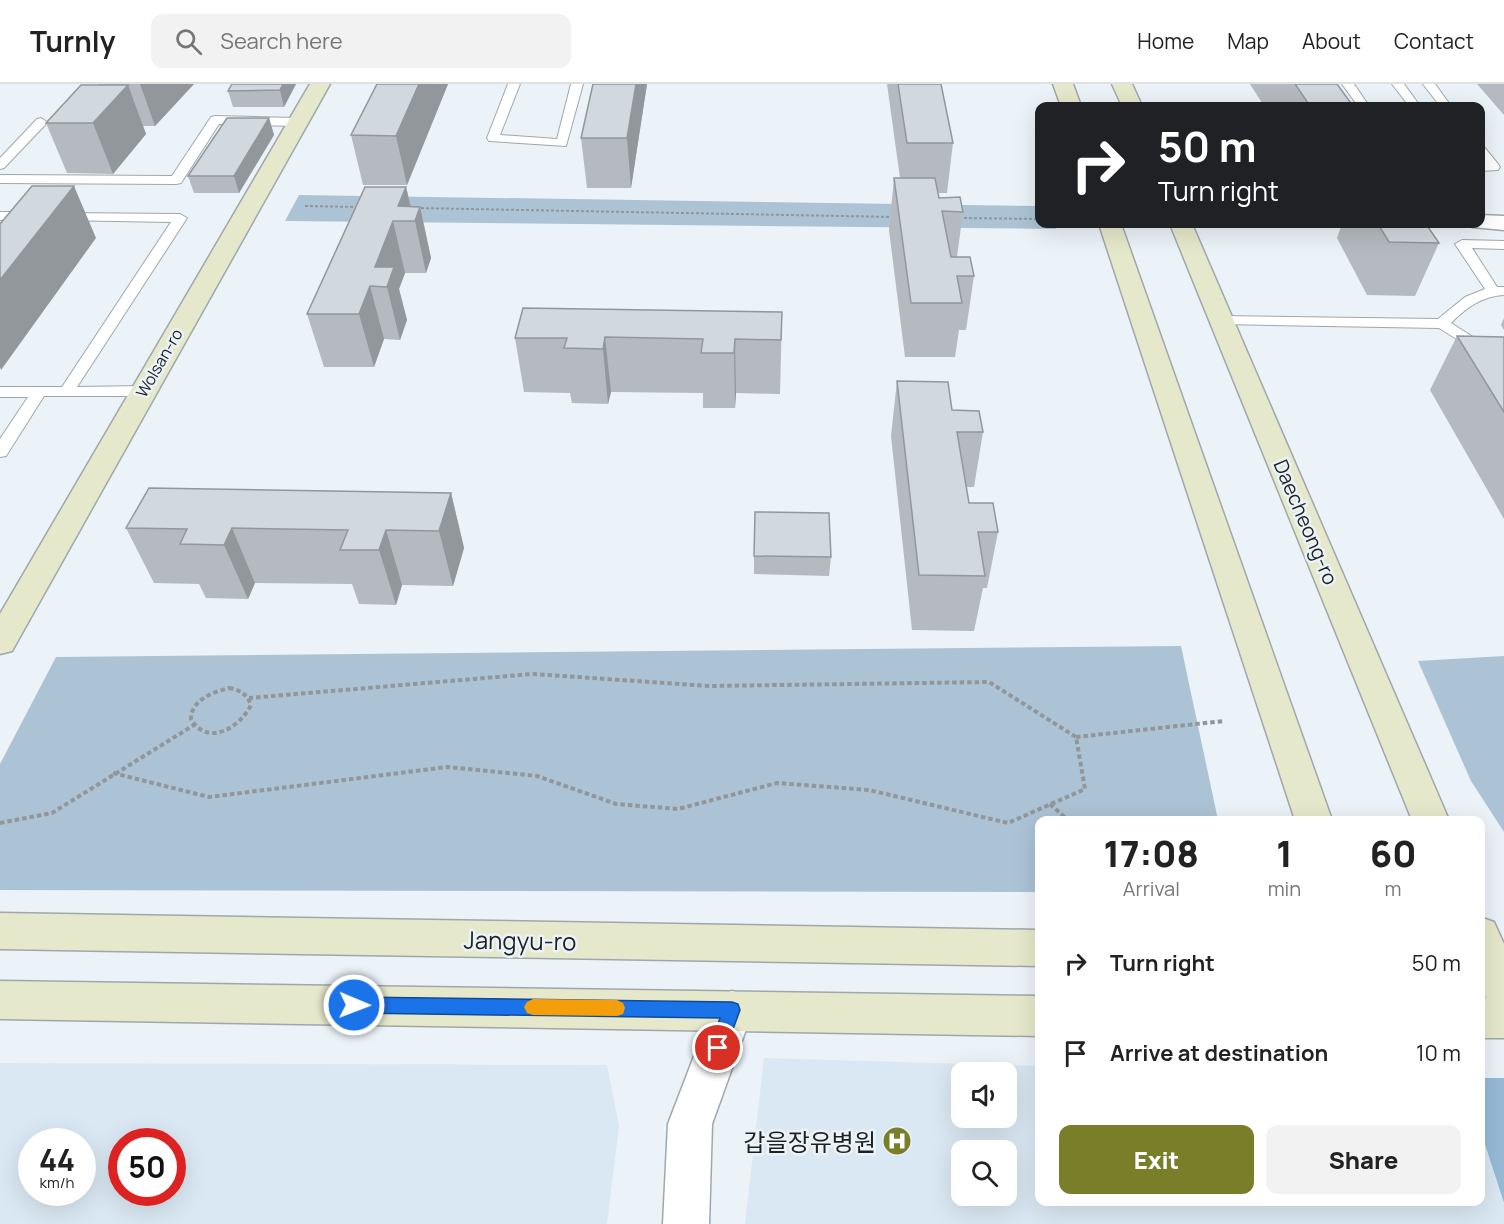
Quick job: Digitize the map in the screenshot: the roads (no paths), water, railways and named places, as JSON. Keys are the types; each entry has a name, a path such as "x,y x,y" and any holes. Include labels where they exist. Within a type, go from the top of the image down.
{"main road":[{"name":"Wolsan-ro","path":"0,642 9,611 144,391 320,84"},
{"path":"1063,84 1070,102"},
{"path":"1122,84 1130,102"},
{"path":"1111,228 1313,816"},
{"name":"Daecheong-ro","path":"1183,228 1429,816"},
{"name":"Jangyu-ro","path":"0,931 1035,948"},
{"path":"1488,947 1504,992"},
{"path":"0,1000 1035,1016"},
{"path":"1485,1018 1504,1018"}],"street":[{"path":"1485,222 1504,223"},
{"path":"686,1224 690,1124 732,1010"}],"lane":[{"path":"514,84 493,138 562,143 577,84"},
{"path":"1348,84 1361,102"},
{"path":"1398,84 1412,102"},
{"path":"1429,84 1443,102"},
{"path":"0,179 176,180 216,120 298,122"},
{"path":"0,165 41,122"},
{"path":"1485,156 1494,167 1485,167"},
{"path":"0,216 180,218 66,392"},
{"path":"21,232 36,216"},
{"path":"1442,324 1462,304 1498,291 1462,244 1504,245"},
{"path":"1222,320 1442,324 1504,364"},
{"path":"0,392 144,391"},
{"path":"0,452 39,392"}],"place":[{"name":"갑을장유병원","path":"897,1141"}]}
